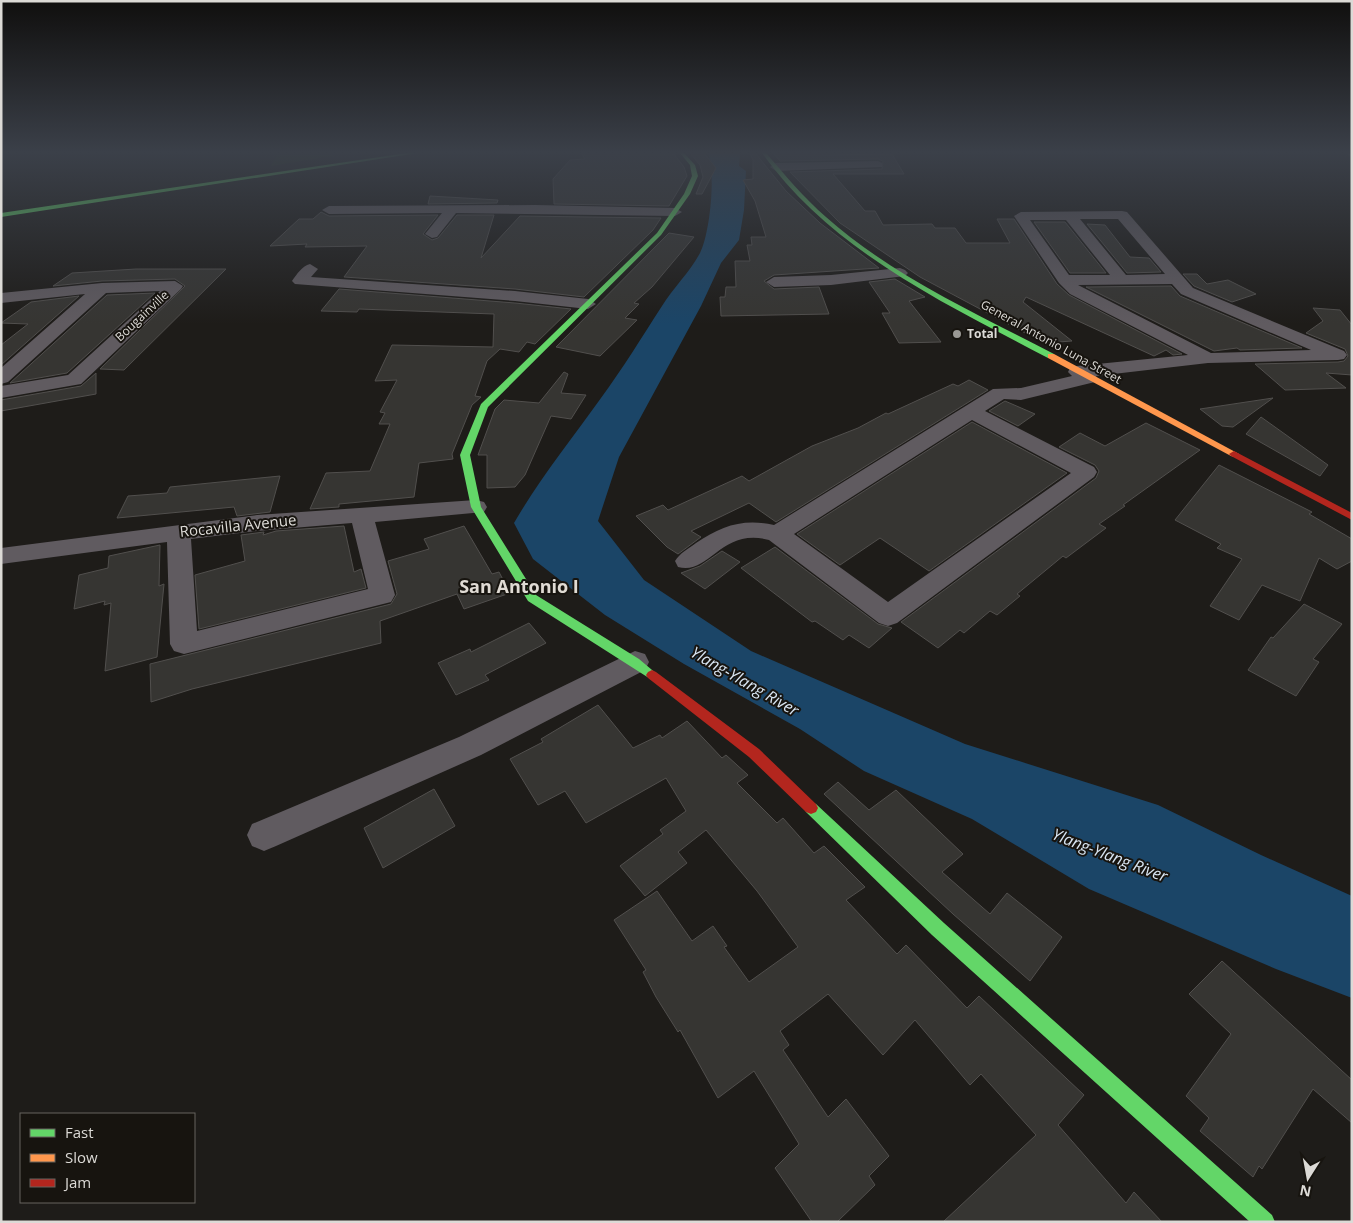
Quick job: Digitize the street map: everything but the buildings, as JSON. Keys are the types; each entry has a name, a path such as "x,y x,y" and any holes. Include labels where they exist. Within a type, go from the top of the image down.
{"main road":[{"path":"1,215 35,210"},
{"name":"General Antonio Luna Street","path":"818,210 834,227 900,273 1083,375 1352,517"},
{"path":"675,212 659,234 484,406 465,455 476,507 532,598 635,662 754,753 938,929 1265,1222"}],"street":[{"path":"432,234 452,210"},
{"path":"532,210 675,212"},
{"path":"1069,215 1120,278"},
{"path":"1208,358 1076,292 1064,280 1021,216 1122,215 1187,291 1345,355"},
{"path":"310,269 299,280 515,296 588,304"},
{"path":"774,282 831,280 900,273"},
{"path":"1064,280 1120,278 1177,279"},
{"name":"Bougainville","path":"1,298 102,288 175,286 74,380 1,392"},
{"path":"1,378 102,288"},
{"path":"1,313 23,296"},
{"path":"777,534 1000,393 1024,394 1083,375 1208,358 1345,355"},
{"path":"687,561 736,529 757,528 777,534 888,616 1086,472 972,412"},
{"name":"Rocavilla Avenue","path":"1,556 257,523 476,507"},
{"path":"179,532 184,644 382,595 362,515"},
{"path":"264,835 470,746 635,662"}],"water":[{"name":"Ylang-Ylang River","path":"710,210 744,210 739,240 721,263 701,306 619,457 598,521 644,580 751,651 965,744 1158,805 1261,855 1352,896 1352,998 1276,969 1089,889 972,819 864,771 800,729 684,664 605,615 533,559 514,523 545,475 609,387 666,299 700,253 704,244"}],"traffic: fast":[{"path":"1,215 34,210"},
{"path":"652,675 635,662 532,598 476,507 465,455 484,406 659,234 676,210"},
{"path":"815,210 860,247 913,281 1051,356"},
{"path":"811,808 938,929 1265,1222"}],"traffic: slow":[{"path":"1051,356 1234,454"}],"traffic: jam":[{"path":"1234,454 1352,517"},
{"path":"652,675 754,753 811,808"}],"place":[{"name":"Total","path":"957,334"}],"district":[{"name":"San Antonio I","path":"519,587"}]}
